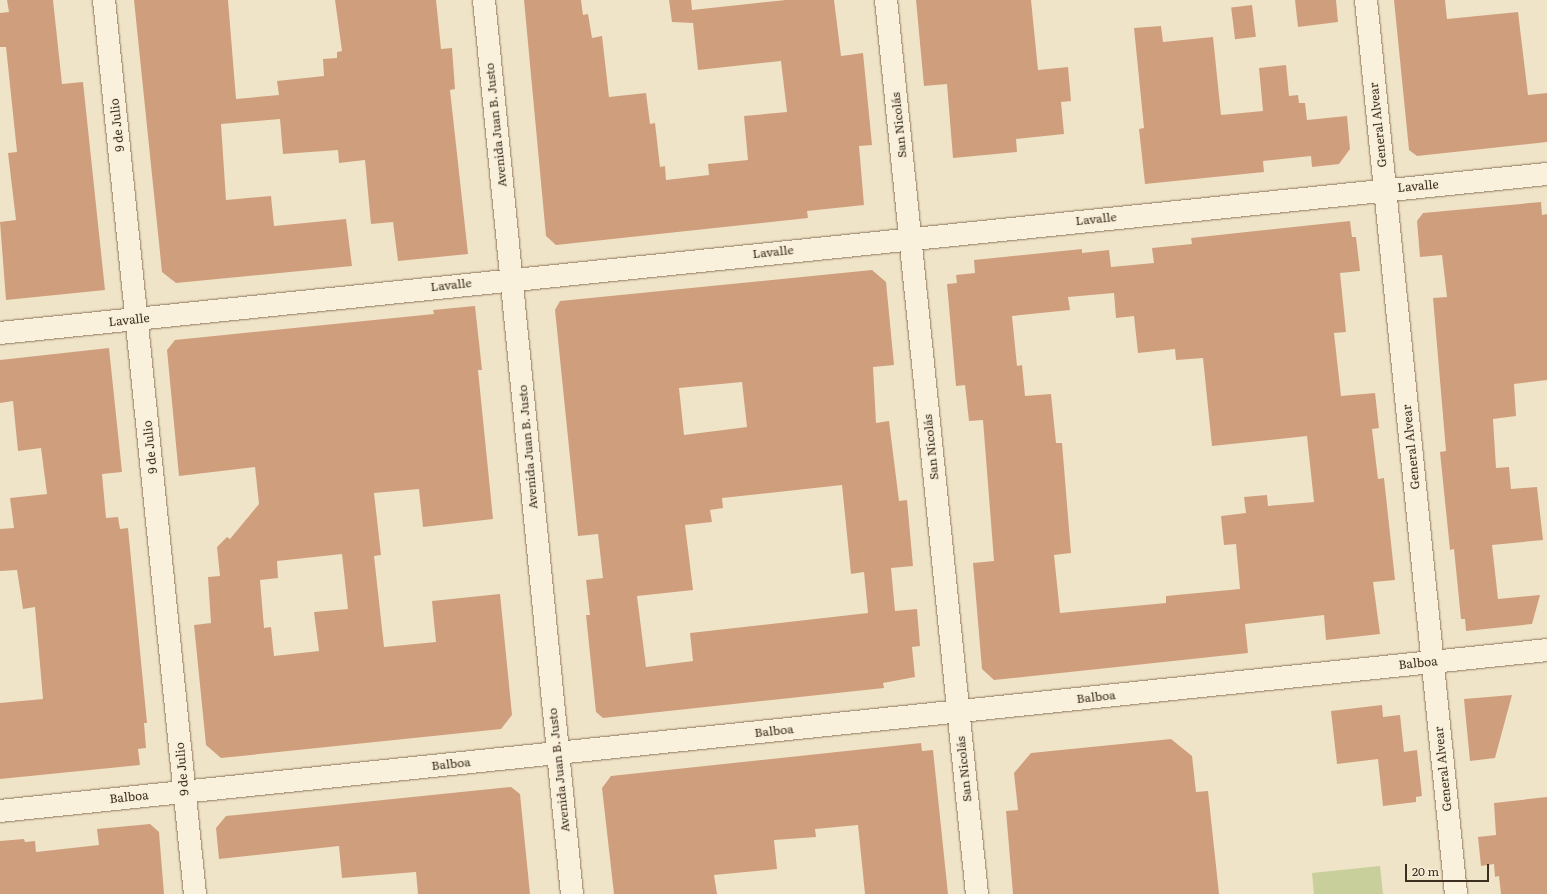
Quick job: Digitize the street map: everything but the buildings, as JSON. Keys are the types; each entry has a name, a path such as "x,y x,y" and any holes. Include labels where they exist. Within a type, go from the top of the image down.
{"street":[{"name":"9 de Julio","path":"104,0 195,894"},
{"name":"Avenida Juan B. Justo","path":"484,0 512,278 556,753 572,894"},
{"name":"San Nicolás","path":"886,0 977,894"},
{"name":"General Alvear","path":"1366,0 1456,894"},
{"name":"Lavalle","path":"0,333 512,278 1385,189 1547,174"},
{"name":"Balboa","path":"0,811 1547,650"}],"green space":[{"path":"1380,866 1383,894 1314,894 1312,873"}]}
